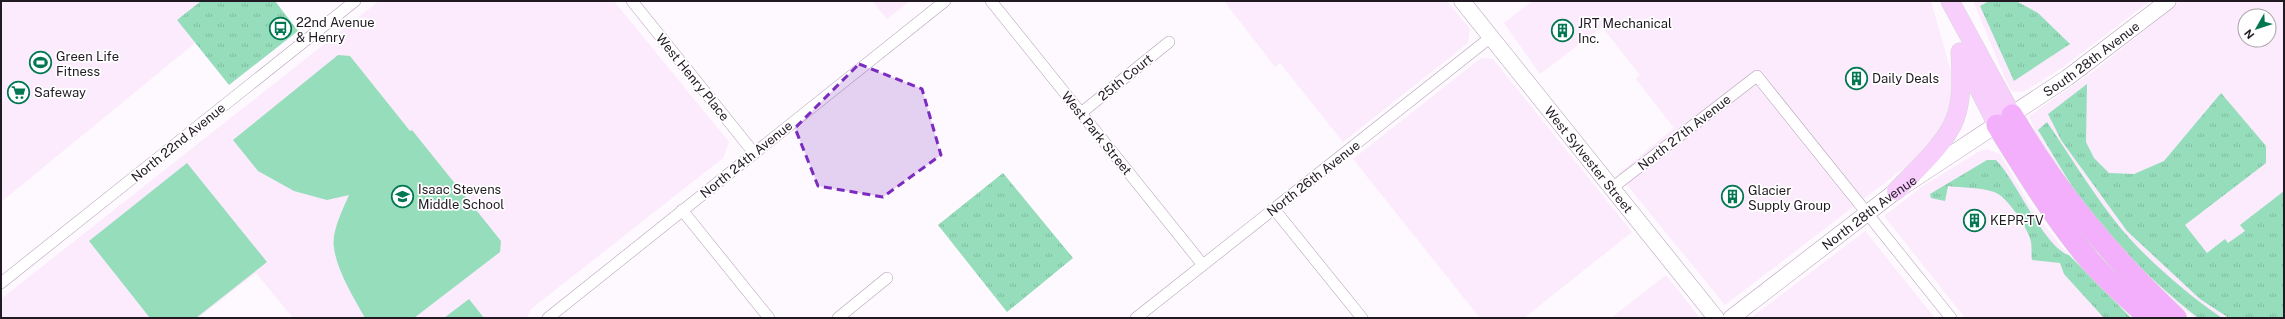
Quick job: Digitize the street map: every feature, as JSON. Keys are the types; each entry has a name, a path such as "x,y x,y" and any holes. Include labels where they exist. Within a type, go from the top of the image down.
{"highway":[{"path":"2005,120 2028,175 2071,237 2118,289 2150,318"},
{"path":"2005,120 2055,181 2090,229 2137,281 2176,318"}],"main road":[{"path":"1952,6 2005,120"},
{"path":"1896,191 1945,137 1955,119 1962,82 1960,52 1952,6"},
{"path":"1960,52 2005,120"}],"street":[{"name":"North 22nd Avenue","path":"1,283 355,1"},
{"name":"West Henry Place","path":"632,1 754,153"},
{"name":"North 24th Avenue","path":"548,318 945,1"},
{"name":"West Park Street","path":"991,1 1203,265"},
{"name":"West Sylvester Street","path":"1462,1 1716,318"},
{"name":"South 28th Avenue","path":"2005,120 2096,58 2168,1"},
{"name":"North 26th Avenue","path":"1136,318 1490,37"},
{"name":"25th Court","path":"1081,113 1169,42"},
{"name":"North 27th Avenue","path":"1612,188 1757,76 1867,213"},
{"name":"North 28th Avenue","path":"1731,318 1896,191 2005,120"},
{"path":"1274,209 1362,318"},
{"path":"682,210 769,318"},
{"path":"1867,213 1950,318"},
{"path":"838,318 887,278"}],"highlighted area":[{"path":"859,64 922,89 941,155 883,197 818,186 795,128"}],"shaded area":[{"path":"1,1 201,1 177,20 195,43 1,202"},
{"name":"Isaac Stevens Middle School","path":"379,1 614,1 729,142 723,158 531,309 527,318 293,318 256,273 198,318 1,318 1,299"},
{"path":"872,1 910,1 887,19"},
{"path":"1224,1 1447,1 1470,29 1468,43 1343,142 1280,63 1275,67"},
{"path":"1532,1 1931,1 1955,86 1954,111 1925,152 1725,305 1618,174 1674,128 1636,79 1640,75 1602,27 1540,74 1504,23"},
{"path":"1973,1 2150,1 2062,68 2023,92 2012,91 2007,83"},
{"path":"2181,1 2284,1 2284,318 2195,318 2181,307 2146,276 2082,204 2036,133 2029,116 2094,71"},
{"path":"1481,58 1493,59 1632,232 1524,318 1480,318 1353,159"},
{"path":"1987,149 2000,154 2032,209 2061,246 2095,284 2132,318 1965,318 1884,216 1923,186 1978,152"},
{"path":"1865,231 1935,318 1751,318"},
{"path":"1666,275 1700,318 1611,318"}],"green space":[{"path":"201,1 275,1 298,31 229,85 177,20"},
{"path":"1989,1 2016,1 2038,13 2070,44 2014,81 1980,6"},
{"path":"338,55 350,56 410,131 412,130 501,241 500,252 414,318 365,318 351,293 342,275 334,248 334,235 349,195 327,200 294,191 258,171 233,140"},
{"path":"2087,84 2086,142 2094,158 2109,173 2134,174 2164,161 2221,93 2266,146 2266,163 2185,225 2207,253 2225,239 2228,243 2245,231 2240,225 2284,191 2284,318 2229,318 2200,299 2127,231 2061,140 2048,114"},
{"path":"2047,122 2099,200 2140,250 2167,275 2222,318 2198,318 2153,280 2125,253 2080,199 2038,130"},
{"path":"1987,160 1996,160 2004,170 2050,240 2060,250 2069,255 2131,318 2104,318 2064,274 2060,263 2032,260 2031,242 2022,221 2005,199 1999,194 1983,189 1948,186 1945,201 1931,198 1930,194"},
{"path":"187,163 267,262 196,318 150,318 89,241"},
{"path":"1003,173 1073,258 1007,312 938,225"},
{"path":"469,299 484,318 444,318"}],"place":[{"name":"22nd Avenue & Henry","path":"281,29"},
{"name":"JRT Mechanical Inc.","path":"1563,30"},
{"name":"Green Life Fitness","path":"40,63"},
{"name":"Daily Deals","path":"1857,78"},
{"name":"Safeway","path":"18,92"},
{"name":"Isaac Stevens Middle School","path":"402,196"},
{"name":"Glacier Supply Group","path":"1732,197"},
{"name":"KEPR-TV","path":"1974,220"}]}
